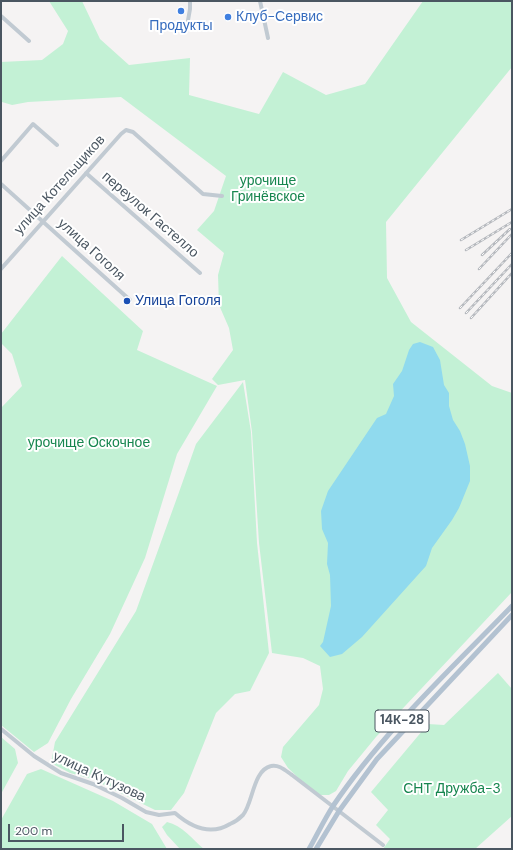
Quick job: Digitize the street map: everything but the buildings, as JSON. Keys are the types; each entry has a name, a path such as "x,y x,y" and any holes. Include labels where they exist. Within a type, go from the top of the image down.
{"main road":[{"name":"14К-28","path":"309,849 332,807 372,755 420,701 512,606"},
{"name":"14К-28","path":"316,849 339,811 377,759 512,615"}],"street":[{"path":"187,26 190,1"},
{"path":"260,1 268,38"},
{"path":"1,16 29,41"},
{"path":"1,161 33,124 57,145"},
{"name":"улица Котельщиков","path":"1,269 42,221 126,130 133,132 203,194 222,196"},
{"name":"переулок Гастелло","path":"86,173 200,273"},
{"name":"улица Гоголя","path":"1,184 130,300"},
{"name":"улица Кутузова","path":"1,729 34,756 61,773 93,784 146,812 159,815 175,813 184,821 203,830 217,830 237,821 243,815 258,777 264,770 271,766 281,767 332,807"},
{"path":"332,807 383,845"}],"green space":[{"name":"урочище Гринёвское","path":"49,1 82,1 100,39 129,65 190,58 189,95 259,114 283,72 326,95 365,84 423,1 512,1 512,67 386,222 387,278 411,322 492,386 512,393 512,592 376,737 348,771 336,791 329,795 320,795 310,789 288,768 281,757 283,747 319,705 323,689 320,666 303,658 272,653 259,543 252,432 245,380 218,385 212,379 233,350 229,328 219,305 218,275 224,253 197,230 214,211 226,176 121,97 28,102 12,105 2,102 1,62 42,60 63,44 68,31"},
{"name":"урочище Оскочное","path":"62,256 143,331 137,350 217,386 177,454 145,558 110,634 71,699 48,743 34,752 1,725 1,408 22,386 12,354 1,343 1,334"},
{"path":"243,382 251,432 257,543 269,653 250,691 235,694 216,713 184,793 171,810 155,810 92,779 70,773 51,763 55,742 136,611 196,444"},
{"name":"СНТ Дружба-3","path":"498,673 512,689 512,816 475,849 383,849 390,839 376,825 388,810 371,792 428,724 444,725"},
{"path":"1,737 15,749 18,763 1,794"},
{"path":"41,769 113,801 152,824 167,849 1,849 1,820 27,774"},
{"path":"167,822 178,826 204,849 180,849 162,827"}],"water":[{"path":"420,342 433,347 440,360 444,385 449,393 449,406 453,420 460,431 465,444 470,466 470,481 459,508 432,548 426,566 362,637 342,654 330,657 320,646 323,642 331,606 330,575 327,564 328,543 322,529 321,511 328,491 377,418 386,414 394,396 393,384 402,371 409,350 413,344"}],"railway":[{"path":"461,240 512,209"},
{"path":"466,250 512,222"},
{"path":"482,255 510,229"},
{"path":"479,269 512,234"},
{"path":"460,308 512,253"},
{"path":"466,313 512,264"},
{"path":"471,318 512,273"}],"place":[{"name":"Продукты","path":"181,11"},
{"name":"Клуб-Сервис","path":"228,17"},
{"name":"Улица Гоголя","path":"127,301"}]}
